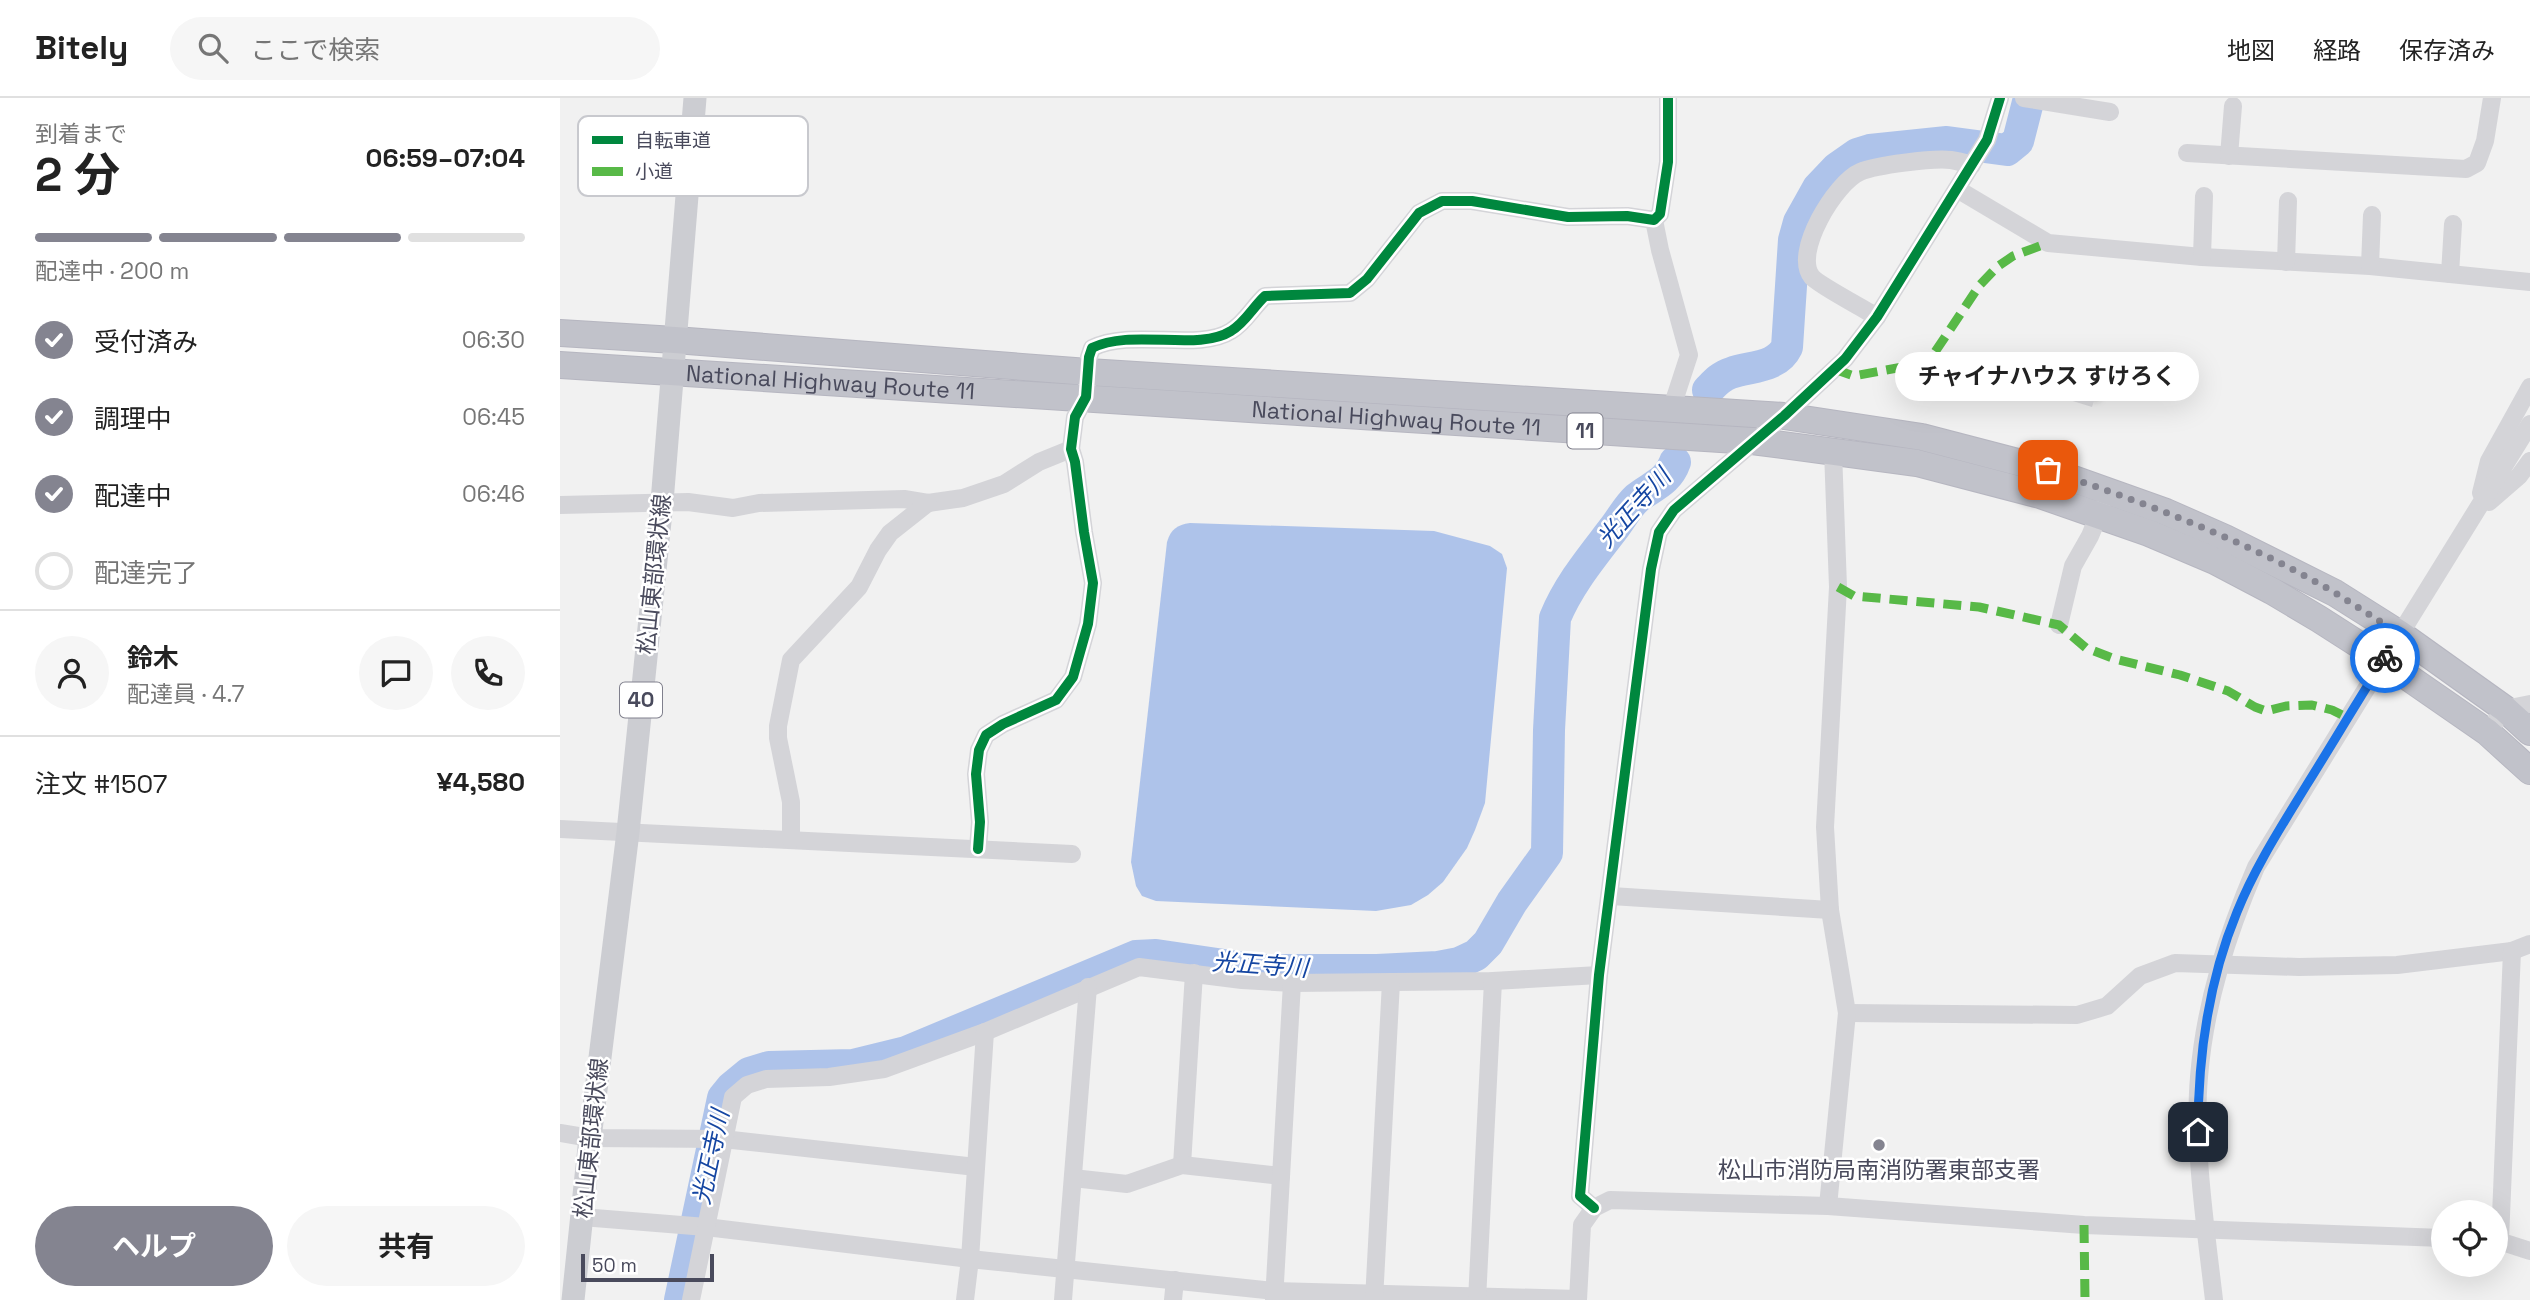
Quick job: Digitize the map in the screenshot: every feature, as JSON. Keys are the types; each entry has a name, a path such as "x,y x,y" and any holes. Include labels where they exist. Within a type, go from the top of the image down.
{"highway":[{"name":"National Highway Route 11","path":"560,333 675,340 1087,384 1752,441 1917,463 2039,495 2166,512 2272,560 2335,593 2517,707 2530,732"},
{"name":"National Highway Route 11","path":"560,365 673,373 1087,384 1671,410 1784,416 1922,437 2048,470 2149,533 2227,567 2272,591 2383,660 2487,732 2530,771"}],"main road":[{"name":"松山東部環状線","path":"694,116 695,98"},
{"name":"松山東部環状線","path":"573,1300 628,832 662,502 687,196"}],"street":[{"path":"1654,220 1660,214 1668,162 1668,98"},
{"path":"1594,1208 1580,1196 1599,975 1651,569 1659,532 1674,510 1784,416 1844,359 1877,317 1979,153 2000,98"},
{"path":"2187,153 2466,169 2477,163 2485,141 2492,98"},
{"path":"2031,99 2110,112"},
{"path":"2229,156 2232,106"},
{"path":"1877,317 1812,277 1807,264 1809,241 1815,227 1844,182 1858,172 1872,168 1950,160 1979,153"},
{"path":"1957,189 2048,243 2202,257 2370,266 2530,282"},
{"path":"2202,257 2204,196"},
{"path":"978,849 980,822 976,774 979,750 986,735 1003,723 1056,700 1073,677 1088,624 1094,583 1084,533 1075,462 1070,449 1075,417 1087,384 1091,348 1101,343 1123,340 1213,338 1241,324 1265,296 1326,296 1350,293 1367,279 1419,213 1442,201 1472,201 1568,217 1627,216 1654,220"},
{"path":"2286,262 2288,201"},
{"path":"2370,266 2372,215"},
{"path":"1654,220 1689,355 1671,410"},
{"path":"2450,274 2453,224"},
{"path":"2475,514 2489,461 2530,387"},
{"path":"2214,1300 2198,1132 2199,1079 2205,1022 2236,913 2256,867 2530,424"},
{"path":"560,505 688,502 733,508 759,503 904,499 928,503 963,498 1004,484 1040,462 1070,449"},
{"path":"1828,1206 1847,1013 1830,910 1825,827 1838,587 1833,451"},
{"path":"2475,514 2519,477 2530,461"},
{"path":"791,840 791,802 778,726 791,660 859,587 890,533 928,503"},
{"path":"2059,625 2073,566 2090,536 2103,503"},
{"path":"2487,732 2517,707"},
{"path":"560,828 1072,854"},
{"path":"1611,896 1830,910"},
{"path":"1847,1013 2077,1014 2107,1006 2140,976 2175,963 2299,967 2398,965 2512,951 2530,944"},
{"path":"2500,1200 2512,951"},
{"path":"691,1300 733,1097 747,1085 766,1079 829,1077 884,1069 985,1032 1088,986 1139,967 1242,980 1292,983 1493,981 1599,975"},
{"path":"1182,1165 1194,973"},
{"path":"1477,1298 1493,981"},
{"path":"1374,1297 1391,982"},
{"path":"1274,1296 1292,983"},
{"path":"1063,1300 1088,986"},
{"path":"965,1300 985,1032"},
{"path":"560,1133 590,1138 723,1139 976,1167"},
{"path":"1073,1178 1126,1184 1182,1165 1281,1176"},
{"path":"582,1217 706,1227 970,1259 1175,1280 1274,1296 1578,1300 1582,1225 1594,1208 1610,1200 1828,1206 2084,1225 2431,1238"},
{"path":"2508,1243 2530,1251"},
{"path":"1173,1300 1175,1280"}],"water":[{"path":"1190,523 1434,531 1490,546 1502,554 1507,568 1485,803 1467,848 1443,882 1428,895 1411,905 1376,911 1156,901 1142,896 1136,886 1131,862 1167,542 1175,528"}],"building":[{"path":"2051,368 2100,384 2092,407 2044,392"}],"waterway":[{"name":"光正寺川","path":"1708,390 1727,374 1770,363 1783,354 1787,347 1794,240 1799,222 1818,188 1837,168 1857,154 1870,150 1947,142 2007,150 2018,141 2029,98"},
{"name":"光正寺川","path":"680,1300 723,1098 749,1073 769,1067 853,1065 906,1052 1136,956 1156,955 1258,970 1377,970 1438,967 1459,963 1476,955 1488,943 1512,902 1547,853 1549,730 1555,618 1574,582 1628,509 1637,498 1664,479 1675,462"}],"marked path":[{"path":"1834,369 1854,376 1919,364 1933,355 1979,286 1997,267 2013,256 2048,243"},
{"path":"1838,587 1854,596 1979,607 2059,625 2086,648 2115,659 2180,675 2228,691 2266,711 2286,706 2312,705 2348,718"},
{"path":"2084,1225 2085,1300"}],"cycle path":[{"path":"978,849 980,822 976,774 979,750 986,735 1003,724 1056,700 1073,677 1088,624 1093,583 1071,449 1075,417 1086,397 1092,348 1108,342 1126,340 1201,340 1217,337 1236,328 1265,296 1350,293 1367,279 1419,213 1442,201 1472,201 1568,217 1627,216 1654,220 1660,214 1668,162 1668,98"},
{"path":"1594,1208 1580,1196 1599,975 1651,569 1659,532 1674,510 1784,416 1845,359 1877,317 1987,140 2000,98"}],"way so far":[{"path":"2048,470 2166,512 2335,593 2400,634 2385,658"}],"place":[{"name":"チャイナハウス すけろく","path":"2048,470"},
{"name":"松山市消防局南消防署東部支署","path":"1879,1145"}],"route":[{"path":"2198,1132 2199,1079 2205,1022 2236,913 2256,867 2385,658"}]}
